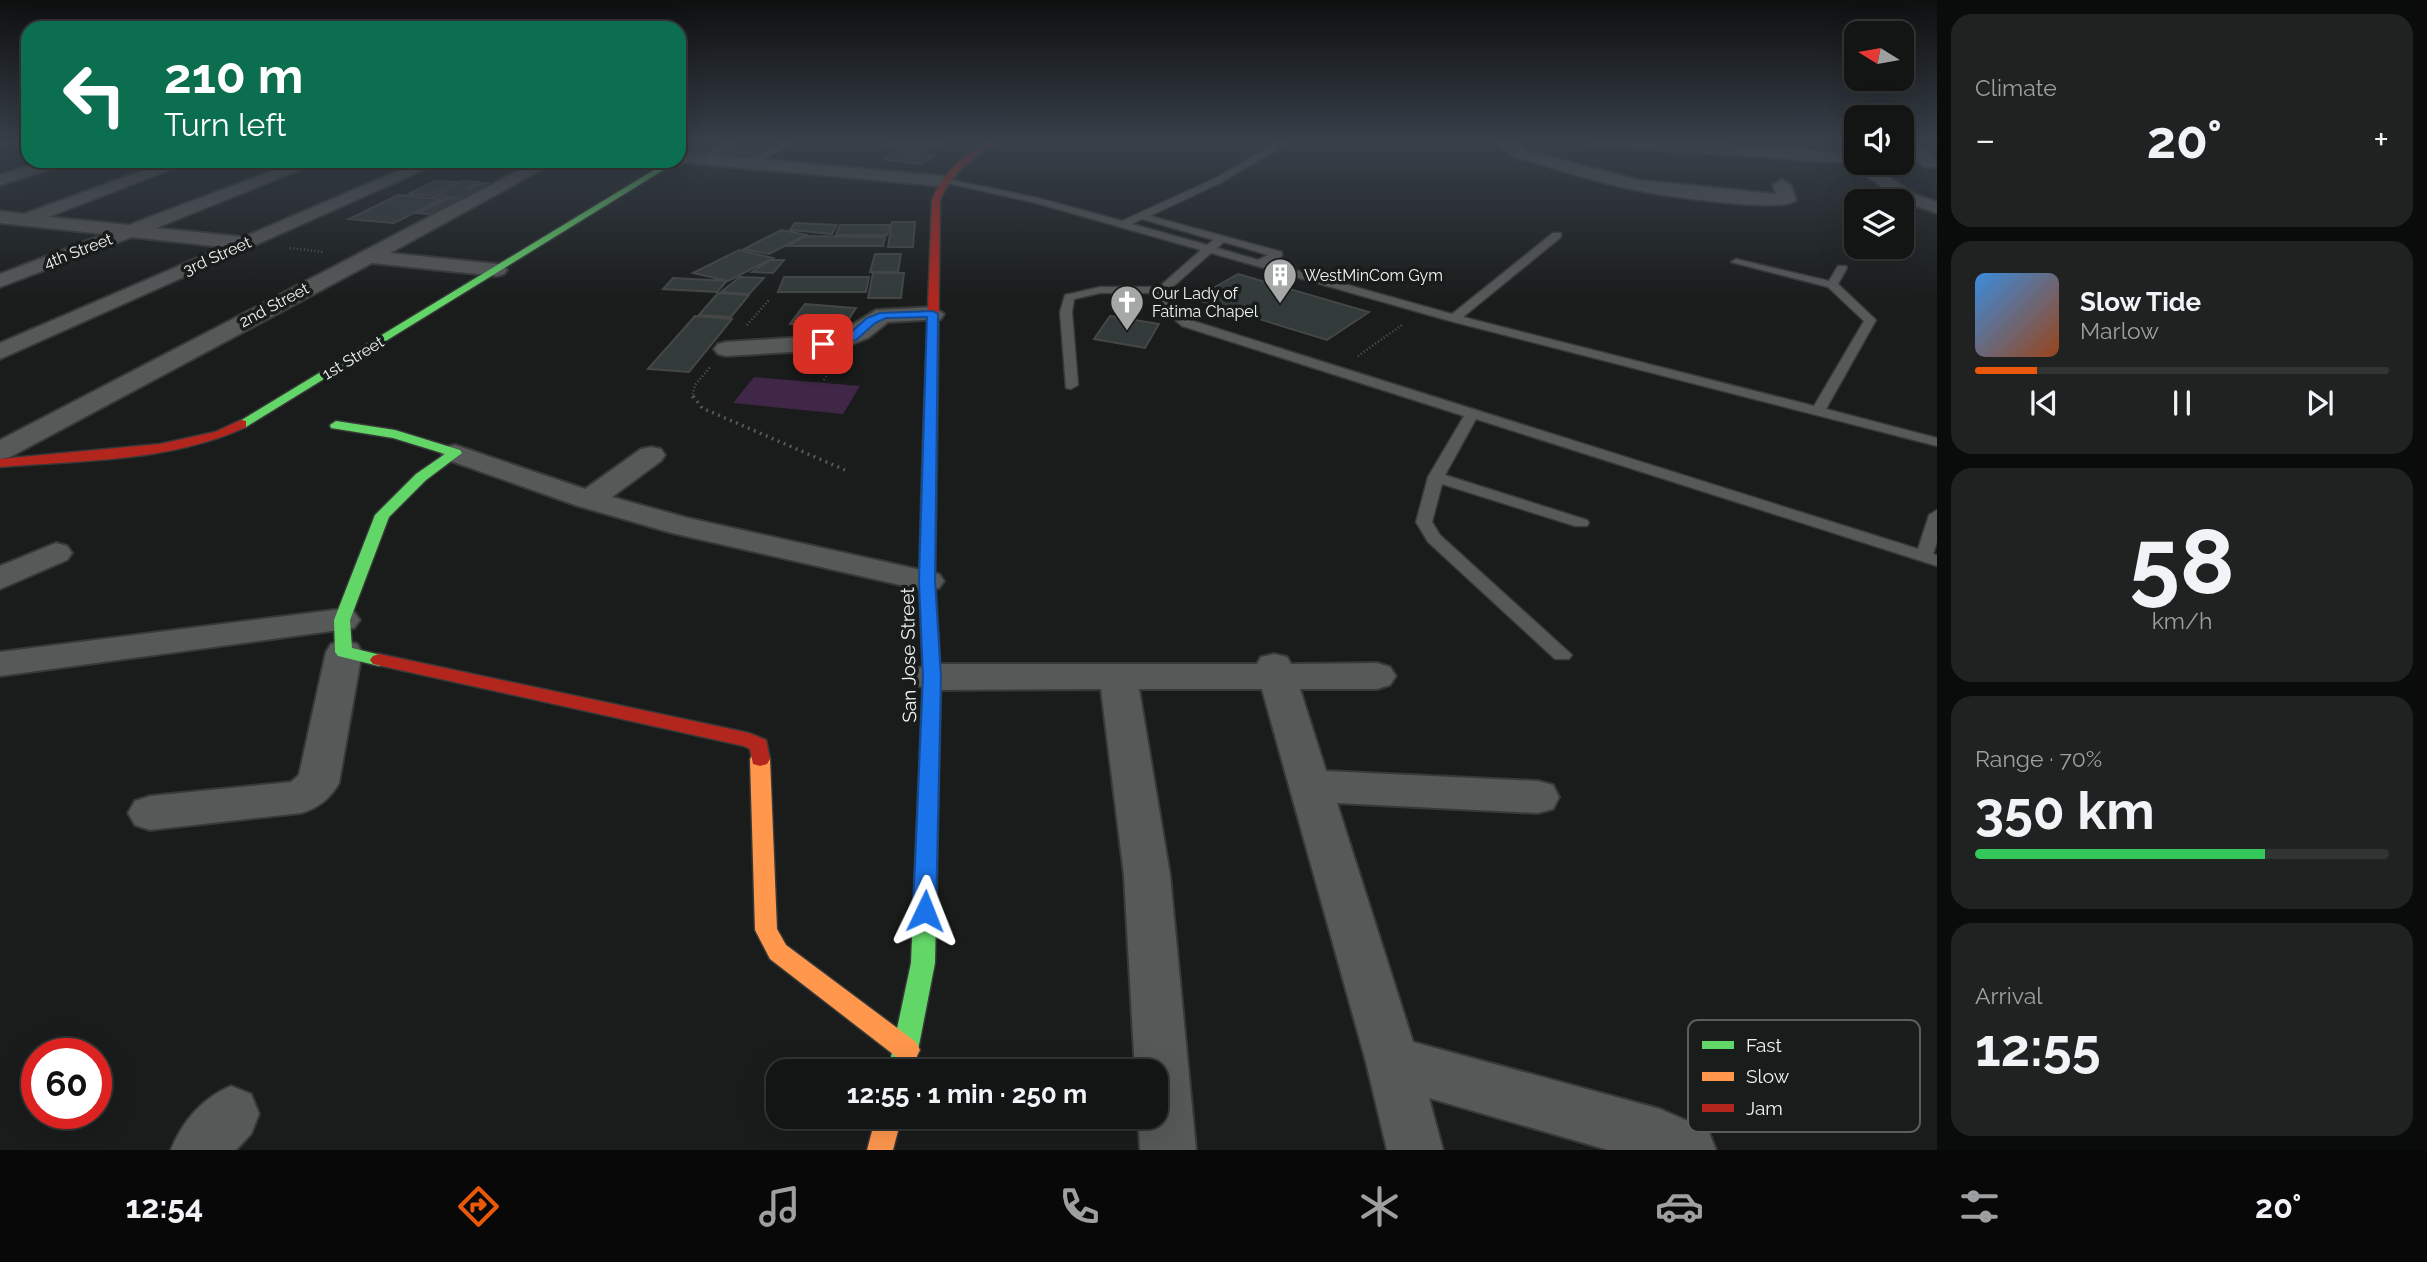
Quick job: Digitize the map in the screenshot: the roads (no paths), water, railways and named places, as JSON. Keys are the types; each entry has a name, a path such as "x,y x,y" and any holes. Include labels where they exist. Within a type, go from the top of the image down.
{"street":[{"path":"0,227 93,194"},
{"name":"4th Street","path":"0,281 227,194"},
{"name":"3rd Street","path":"0,352 359,194"},
{"name":"2nd Street","path":"0,451 486,194"},
{"name":"1st Street","path":"0,463 169,446 224,435 620,194"},
{"name":"San Jose Street","path":"904,1059 923,963 932,677 927,581 938,194"},
{"path":"1704,194 1787,200 1785,194"},
{"path":"1902,194 1937,208"},
{"path":"0,217 245,243"},
{"path":"366,256 497,270"},
{"path":"726,349 840,342 860,333 871,321 884,315 933,314"},
{"path":"336,425 396,434 589,500 695,529 927,581"},
{"path":"149,813 301,797 318,783 343,636 382,515 421,477 455,453"},
{"path":"589,500 651,455"},
{"path":"0,579 56,553"},
{"path":"0,664 343,636 759,744 766,930 770,942 778,952 907,1050"},
{"path":"932,677 1118,676 1275,671 1377,677"},
{"path":"1275,671 1393,1062 1415,1150"},
{"path":"1118,676 1147,875 1168,1150"},
{"path":"1311,786 1538,797"},
{"path":"1393,1062 1660,1137 1688,1150"},
{"path":"880,1150 886,1129"}],"lane":[{"path":"1003,194 1038,201 1454,318 1937,442"},
{"path":"1122,225 1191,194"},
{"path":"1144,217 1278,254 1258,264"},
{"path":"1454,318 1557,235"},
{"path":"1223,238 1168,281 1162,290 1164,305 1186,323 1931,559 1937,515"},
{"path":"1736,262 1832,285 1870,320 1818,412"},
{"path":"1832,285 1842,268"},
{"path":"1071,385 1066,312 1069,297 1100,290 1162,290"},
{"path":"1473,412 1436,477 1424,522 1434,538 1562,655"},
{"path":"1436,477 1581,523"}],"place":[{"name":"WestMinCom Gym","path":"1280,305"},
{"name":"Our Lady of Fatima Chapel","path":"1127,332"}]}
